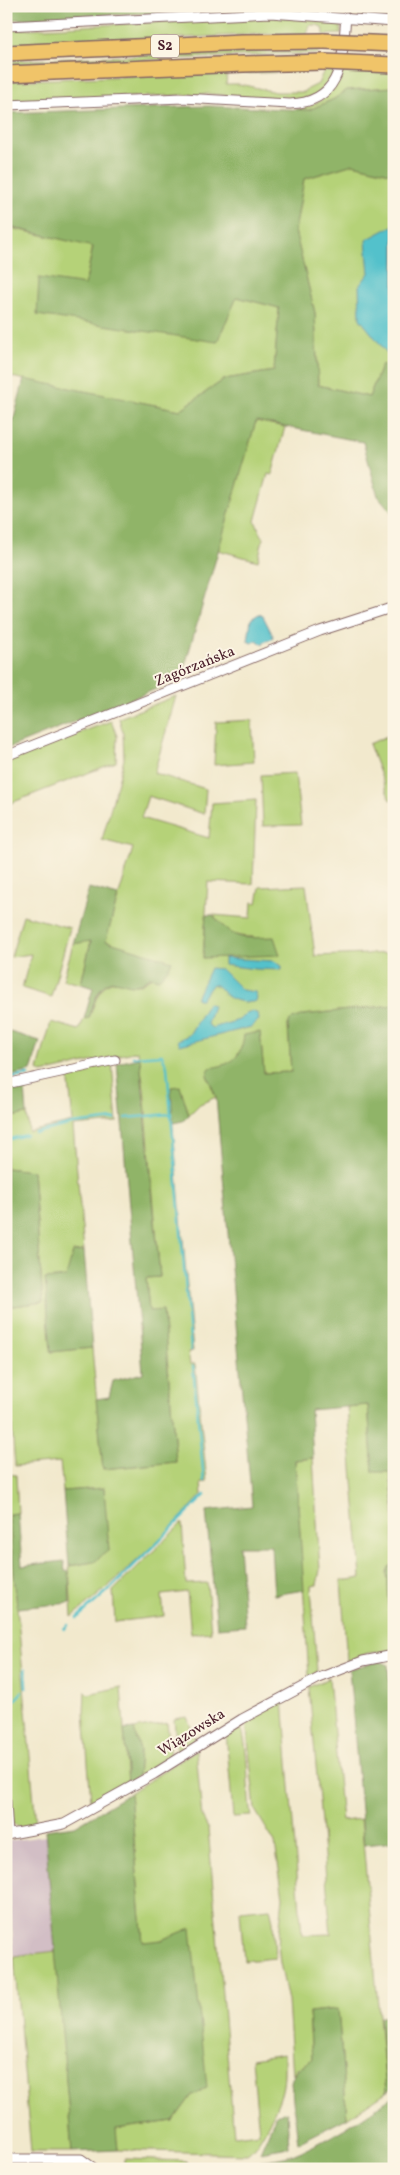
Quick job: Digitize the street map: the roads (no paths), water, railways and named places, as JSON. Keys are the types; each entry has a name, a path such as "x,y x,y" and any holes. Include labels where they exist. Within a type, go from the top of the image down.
{"highway":[{"name":"S2","path":"6,53 242,42 324,41 394,44"},
{"name":"S2","path":"6,74 324,62 394,65"}],"street":[{"path":"6,26 253,13 296,14 394,22"},
{"path":"6,105 183,98 290,104 305,103 323,95 336,77 343,53 346,18"},
{"name":"Zagórzańska","path":"6,756 320,631 394,607"},
{"path":"6,1084 115,1060"},
{"name":"Wiązowska","path":"7,1835 64,1824 154,1774 242,1719 319,1678 363,1661 394,1655"},
{"path":"6,1801 7,1835"},
{"path":"6,2159 81,2159 96,2169"}],"water":[{"path":"394,225 394,357 387,353 360,319 359,286 369,273 366,240"},
{"path":"259,614 263,616 273,636 272,639 264,642 263,645 257,640 251,643 248,641 251,619"},
{"path":"224,958 274,961 282,966 282,970 224,965"},
{"path":"210,968 221,969 242,990 255,992 256,1001 238,1001 226,995 213,984 201,999 197,999"},
{"path":"208,1003 213,1006 207,1024 212,1028 239,1020 246,1013 252,1011 258,1014 259,1020 251,1027 180,1045 178,1040 189,1035"}],"waterway":[{"path":"133,1057 162,1055 167,1067 191,1350"},
{"path":"6,1079 28,1075"},
{"path":"125,1118 170,1114"},
{"path":"35,1133 72,1124 115,1119"},
{"path":"6,1140 26,1135"},
{"path":"193,1366 204,1481"},
{"path":"77,1618 110,1589 205,1495"},
{"path":"64,1629 68,1625"},
{"path":"25,1669 26,1688"},
{"path":"6,1710 22,1692"}]}
